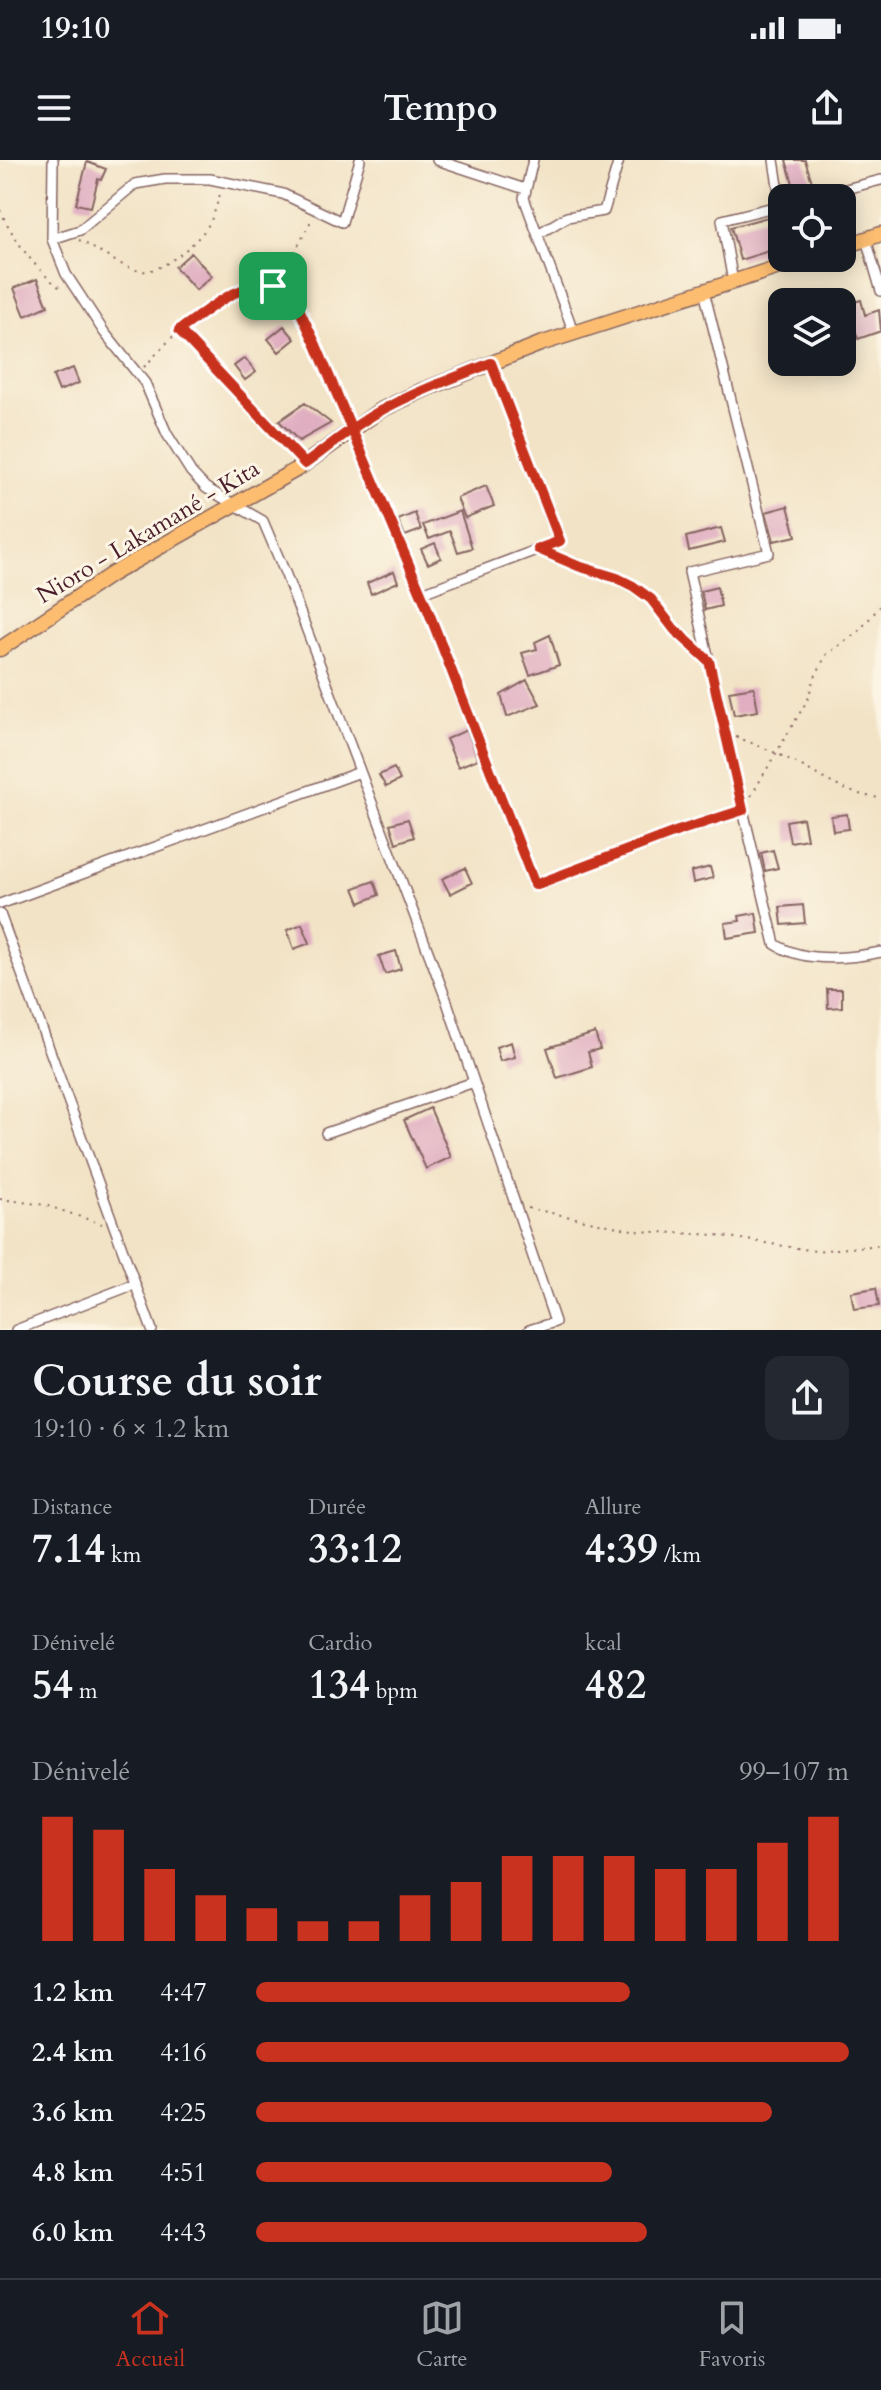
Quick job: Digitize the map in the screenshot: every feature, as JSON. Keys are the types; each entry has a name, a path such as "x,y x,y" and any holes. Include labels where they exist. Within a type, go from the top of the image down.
{"main road":[{"path":"856,242 881,234"},
{"name":"Nioro - Lakamané - Kita","path":"0,649 112,574 305,464 379,411 491,363 574,333 768,271"}],"street":[{"path":"53,160 52,239 66,274 104,332 145,383 167,434 191,472 206,488 263,521 446,999 555,1322 529,1330"},
{"path":"52,239 80,230 135,184 165,179 210,179 283,194 342,222 360,160"},
{"path":"533,160 524,198 574,333"},
{"path":"538,234 567,217 604,211 619,160"},
{"path":"774,160 778,184"},
{"path":"442,161 525,189"},
{"path":"856,186 881,180"},
{"path":"733,282 722,220 768,208"},
{"path":"866,239 881,291"},
{"path":"704,291 769,553 689,572 775,944 789,953 816,957 861,956 881,952"},
{"path":"422,593 560,541 491,363"},
{"path":"352,430 422,593 535,885 743,810"},
{"path":"0,904 360,772"},
{"path":"0,914 152,1330"},
{"path":"326,1133 474,1082"},
{"path":"16,1330 135,1284"}],"path":[{"path":"67,234 138,271 153,271 165,266 205,230 213,218 225,182"},
{"path":"138,374 179,330 236,292 261,284 295,252 316,209"},
{"path":"0,210 24,251 47,279 67,292"},
{"path":"261,284 287,293 299,309 352,430"},
{"path":"179,330 305,464"},
{"path":"538,549 633,586 651,599 674,629 709,661"},
{"path":"743,810 808,699 826,655 859,631 881,605"},
{"path":"725,732 800,765 833,786 866,797 881,798"},
{"path":"0,1199 45,1205 115,1228"},
{"path":"516,1205 637,1231 716,1235 815,1251 881,1245"}],"building":[{"path":"786,160 805,160 812,182 793,184"},
{"path":"87,162 106,169 101,180 98,179 91,207 76,204"},
{"path":"768,217 768,251 740,260 731,227"},
{"path":"191,253 212,276 196,290 175,267"},
{"path":"37,279 48,306 25,316 14,288"},
{"path":"861,300 865,315 879,310 881,331 858,339 856,301"},
{"path":"284,326 295,339 279,352 268,339"},
{"path":"245,358 256,372 245,380 234,366"},
{"path":"73,368 79,383 59,391 53,376"},
{"path":"305,403 331,423 299,441 279,421"},
{"path":"486,486 494,506 465,518 457,498"},
{"path":"788,506 796,536 774,541 766,512"},
{"path":"460,511 472,548 458,552 450,531 429,539 423,525"},
{"path":"415,513 421,530 405,536 398,520"},
{"path":"721,528 725,542 689,551 686,537"},
{"path":"435,543 441,558 428,564 421,549"},
{"path":"394,571 398,582 371,594 367,583"},
{"path":"717,587 721,606 705,610 701,591"},
{"path":"550,635 559,665 530,675 522,653 537,649 535,642"},
{"path":"527,680 540,704 507,717 501,695"},
{"path":"754,687 758,711 734,715 729,691"},
{"path":"467,730 478,759 458,767 446,739"},
{"path":"394,768 400,780 386,787 379,775"},
{"path":"847,814 849,829 833,831 831,816"},
{"path":"803,818 807,839 790,842 786,821"},
{"path":"408,819 414,837 396,843 390,824"},
{"path":"773,850 778,868 765,871 761,853"},
{"path":"710,867 713,878 693,883 691,872"},
{"path":"465,868 472,883 450,894 442,879"},
{"path":"374,881 379,895 360,903 354,888"},
{"path":"803,905 805,923 782,925 780,907"},
{"path":"756,913 759,933 727,938 725,923 740,921 739,916"},
{"path":"302,924 310,943 294,949 287,930"},
{"path":"396,951 401,969 385,974 379,956"},
{"path":"827,989 842,989 842,1007 828,1008"},
{"path":"595,1033 600,1049 588,1052 592,1067 557,1078 547,1048"},
{"path":"511,1042 515,1057 500,1061 496,1047"},
{"path":"430,1108 451,1157 426,1169 404,1120"},
{"path":"876,1288 879,1306 854,1309 851,1292"}],"route":[{"path":"273,286 261,284 236,292 179,330 305,464 352,430 379,411 491,363 560,541 538,549 633,586 651,599 674,629 709,661 743,810 535,885 424,600 352,430 316,345 299,309 287,293 273,286"}]}
